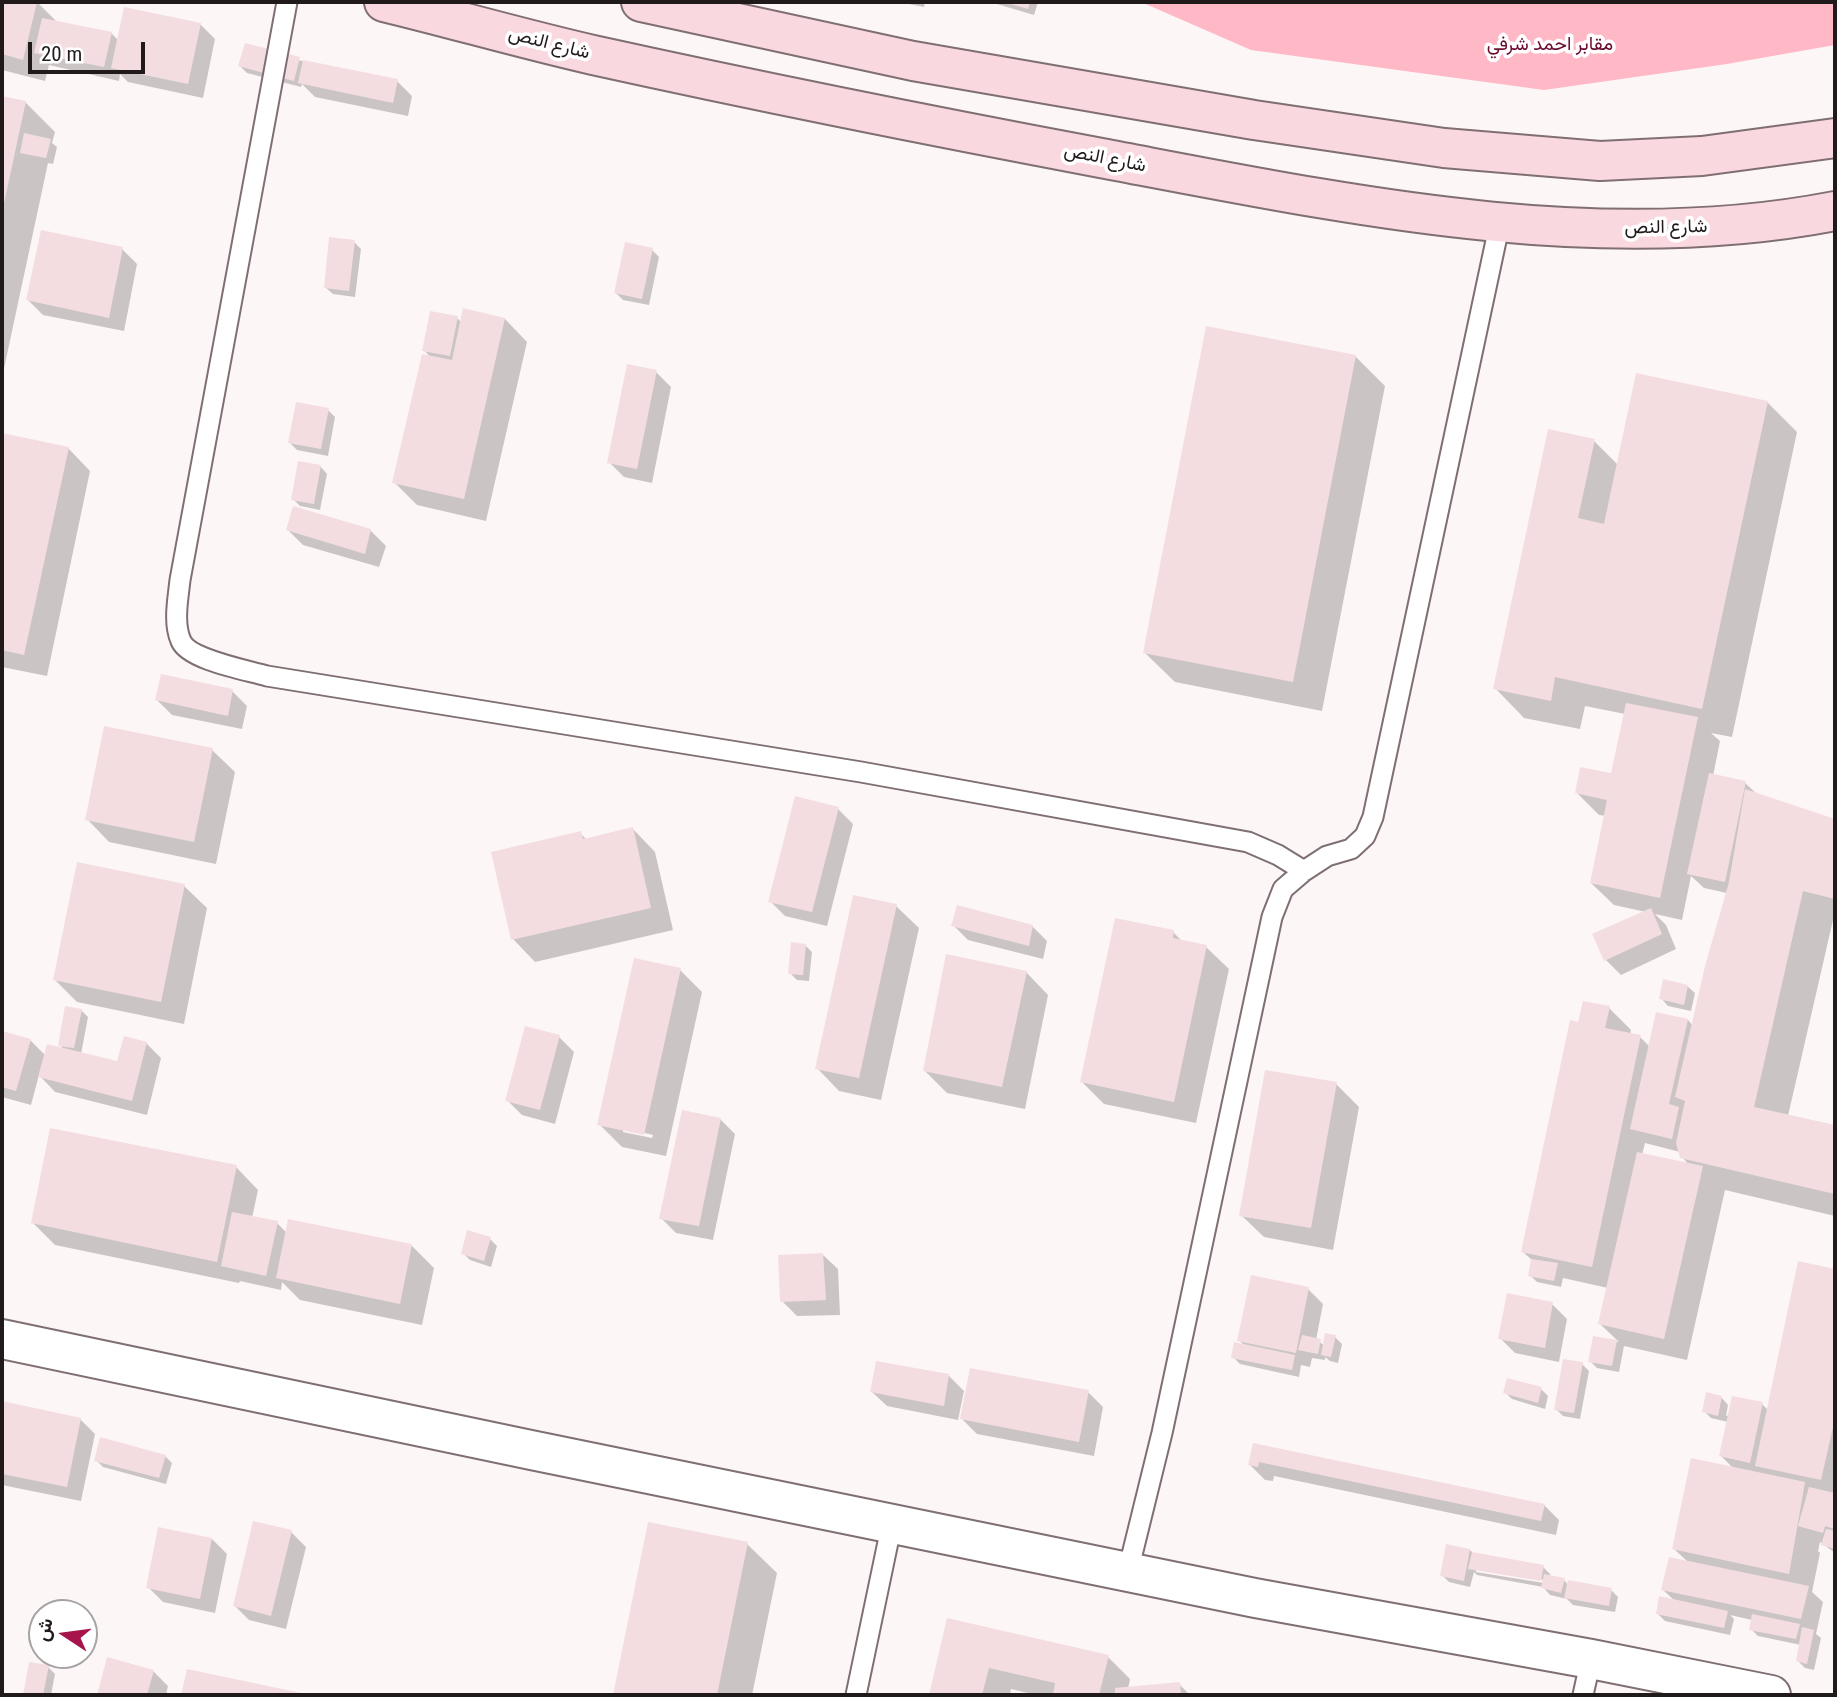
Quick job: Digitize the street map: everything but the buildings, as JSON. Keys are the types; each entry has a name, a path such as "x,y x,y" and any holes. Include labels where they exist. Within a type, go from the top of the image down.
{"main road":[{"name":"شارع النص","path":"384,2 589,54 905,121 1245,185 1439,215 1602,229 1723,226 1835,211"},
{"path":"642,2 913,61 1254,120 1444,148 1600,161 1702,156 1835,138"}],"street":[{"path":"2,1339 1255,1598 1587,1677 1771,1695"}],"lane":[{"path":"287,2 180,580 177,619 181,642 190,652 267,676 861,772 1248,842 1278,855 1304,871"},
{"path":"1128,1571 1165,1420 1272,917 1283,888 1327,856 1351,849 1365,836 1373,817 1500,222"},
{"path":"856,1695 892,1524"}],"green space":[{"name":"مقابر احمد شرفي","path":"1141,2 1835,2 1835,45 1727,64 1544,90 1251,50"}]}
